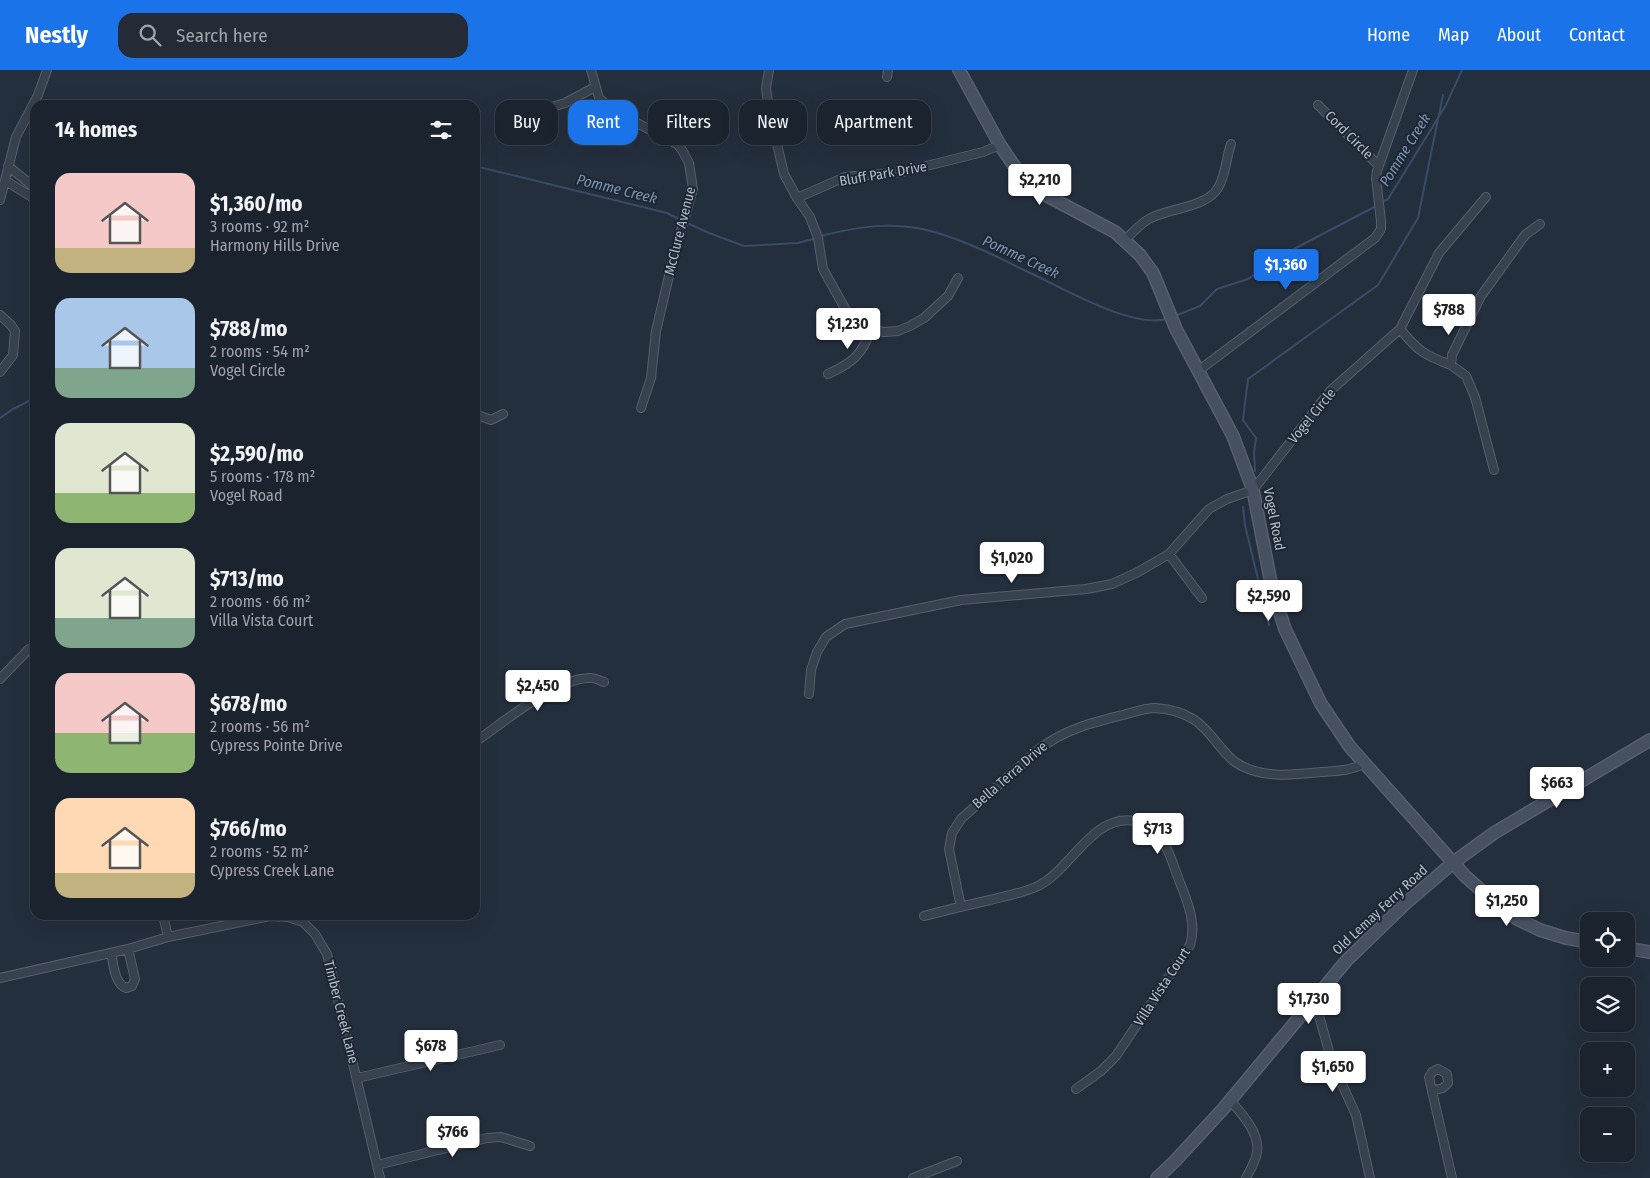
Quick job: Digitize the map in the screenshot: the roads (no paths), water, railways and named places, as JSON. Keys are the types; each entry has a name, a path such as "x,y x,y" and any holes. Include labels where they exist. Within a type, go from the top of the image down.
{"street":[{"path":"35,100 47,70"},
{"name":"McClure Avenue","path":"591,70 599,98 612,110 677,144 689,163 692,177 693,189 673,259 656,330 651,378 641,408"},
{"path":"769,70 766,88 769,109 784,174 810,217 818,238 823,269 847,312 857,322 872,330 884,332 898,331 924,318 948,296 958,278"},
{"name":"Vogel Road","path":"959,70 1000,145 1019,174 1030,185 1115,232 1146,262 1161,290 1176,328 1233,436 1254,490 1272,588 1284,629 1321,704 1350,747 1465,876 1491,899 1517,919 1540,930 1580,940"},
{"path":"1198,371 1375,238 1381,229 1376,178 1413,70"},
{"path":"558,106 595,87"},
{"name":"Cord Circle","path":"1318,105 1379,166"},
{"path":"0,200 16,137 30,110"},
{"path":"1125,240 1149,219 1200,202 1214,194 1223,176 1231,144"},
{"name":"Bluff Park Drive","path":"797,198 845,177 902,172 983,152 1000,145"},
{"path":"8,166 30,184"},
{"path":"6,181 30,196"},
{"name":"Vogel Circle","path":"1254,490 1330,391 1400,329 1439,253 1486,197"},
{"path":"1450,364 1452,355 1481,296 1525,235 1540,224"},
{"path":"0,315 12,325 15,331 13,355 0,372"},
{"path":"1400,329 1412,343 1428,356 1450,364 1466,376 1475,397 1494,470"},
{"path":"828,374 842,368 858,356 866,345 872,330"},
{"path":"480,416 491,420 503,414"},
{"path":"809,694 811,670 817,652 826,637 845,624 961,600 1086,589 1112,584 1169,554 1209,509 1227,499 1254,490"},
{"path":"1169,554 1202,598"},
{"path":"0,679 29,649"},
{"path":"480,739 545,694 567,682 591,677 604,682"},
{"name":"Bella Terra Drive","path":"961,907 949,849 952,833 956,826 1039,748 1050,740 1075,728 1143,710 1164,709 1193,719 1209,732 1222,749 1236,762 1254,770 1288,775 1346,770 1365,764"},
{"name":"Old Lemay Ferry Road","path":"1157,1178 1176,1161 1230,1100 1312,1001 1363,944 1407,902 1454,862 1512,822 1650,740"},
{"name":"Villa Vista Court","path":"924,916 1039,886 1055,875 1097,832 1113,823 1130,820 1138,822 1152,829 1163,841 1171,856 1192,919 1193,936 1190,945 1116,1056 1101,1071 1076,1090"},
{"path":"164,920 168,938"},
{"name":"Timber Creek Lane","path":"0,978 251,920"},
{"name":"Timber Creek Lane","path":"306,920 327,954 380,1178"},
{"path":"111,953 117,979 120,986 126,988 132,986 135,979 128,949"},
{"path":"1635,950 1650,952"},
{"path":"1312,1001 1318,1012 1332,1062 1356,1115 1370,1178"},
{"path":"357,1078 500,1045"},
{"path":"1432,1091 1452,1178"},
{"path":"1230,1100 1245,1118 1255,1138 1256,1155 1246,1178"},
{"path":"377,1165 487,1138 501,1137 530,1146"},
{"path":"914,1178 957,1161"}],"waterway":[{"name":"Pomme Creek","path":"1382,202 1388,199 1446,105 1462,70"},
{"path":"1439,115 1443,95"},
{"path":"1255,471 1254,453 1256,438 1243,420 1248,379 1378,285 1418,218 1438,119"},
{"name":"Pomme Creek","path":"480,167 667,213 683,221"},
{"name":"Pomme Creek","path":"1175,316 1200,306 1217,289 1248,279 1292,250 1378,205"},
{"name":"Pomme Creek","path":"687,223 744,246 798,243 817,238"},
{"name":"Pomme Creek","path":"821,236 877,226 906,227 934,232 982,250 1097,305 1135,318 1166,319"},
{"name":"Pomme Creek","path":"0,418 30,400"},
{"path":"1243,507 1245,525 1269,625"}]}
